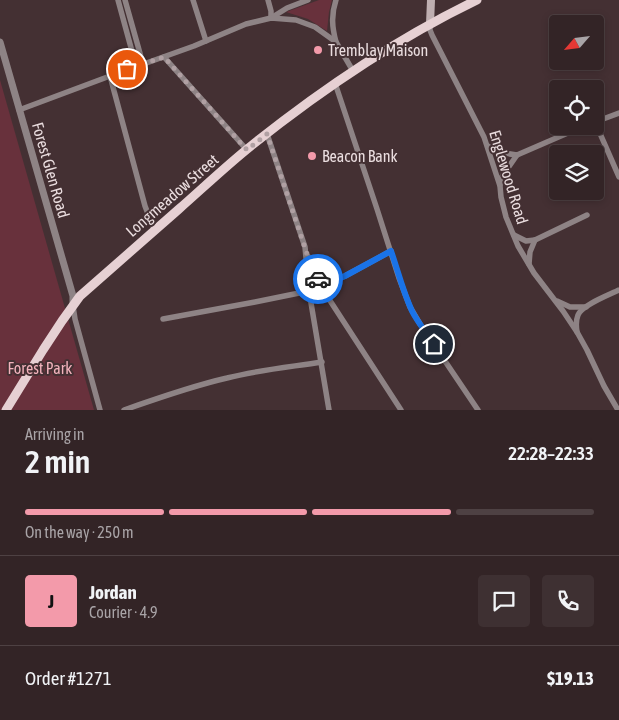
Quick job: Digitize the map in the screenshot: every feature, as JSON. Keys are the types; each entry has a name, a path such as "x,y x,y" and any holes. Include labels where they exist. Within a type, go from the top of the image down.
{"main road":[{"path":"430,24 431,0"},
{"name":"Longmeadow Street","path":"6,410 52,335 80,296 155,230 247,150 335,83 430,24 477,0"}],"street":[{"path":"118,0 136,66"},
{"path":"125,0 143,64"},
{"path":"194,0 206,41"},
{"path":"268,0 271,18"},
{"path":"271,18 287,8 308,0"},
{"path":"336,0 332,21 333,33 336,42 353,71"},
{"path":"20,110 164,57 246,24 271,18 303,22 315,27 336,42"},
{"name":"Englewood Road","path":"430,24 430,30 488,146 500,186 502,204 513,234 529,266 577,332 618,410"},
{"name":"Forest Glen Road","path":"0,42 73,296 73,306"},
{"path":"164,57 247,150"},
{"path":"110,76 145,206 155,230"},
{"path":"335,83 399,278 414,314 478,410"},
{"path":"604,119 619,113"},
{"path":"267,134 313,271 327,296 402,410"},
{"path":"500,186 502,178 513,159 564,135"},
{"path":"601,135 619,177"},
{"path":"488,146 506,154 518,155"},
{"path":"513,234 526,241 535,240 587,215"},
{"path":"529,266 530,252 535,240"},
{"path":"305,247 309,291 329,410"},
{"path":"162,319 309,291 345,276 391,251"},
{"path":"577,332 577,316 581,311 619,290"},
{"path":"553,298 570,307 586,307"},
{"path":"73,306 100,410"},
{"path":"124,410 224,378 322,362"}],"green space":[{"path":"319,0 332,0 327,31 308,19 286,12"},
{"name":"Forest Park","path":"0,80 94,410 0,410"}],"way so far":[{"path":"127,69 164,57 247,150 267,134 271,141 313,271 318,279"}],"place":[{"name":"Tremblay Maison","path":"318,50"},
{"name":"Beacon Bank","path":"312,156"}],"route":[{"path":"318,279 322,286 391,251 410,307 434,344"}]}
